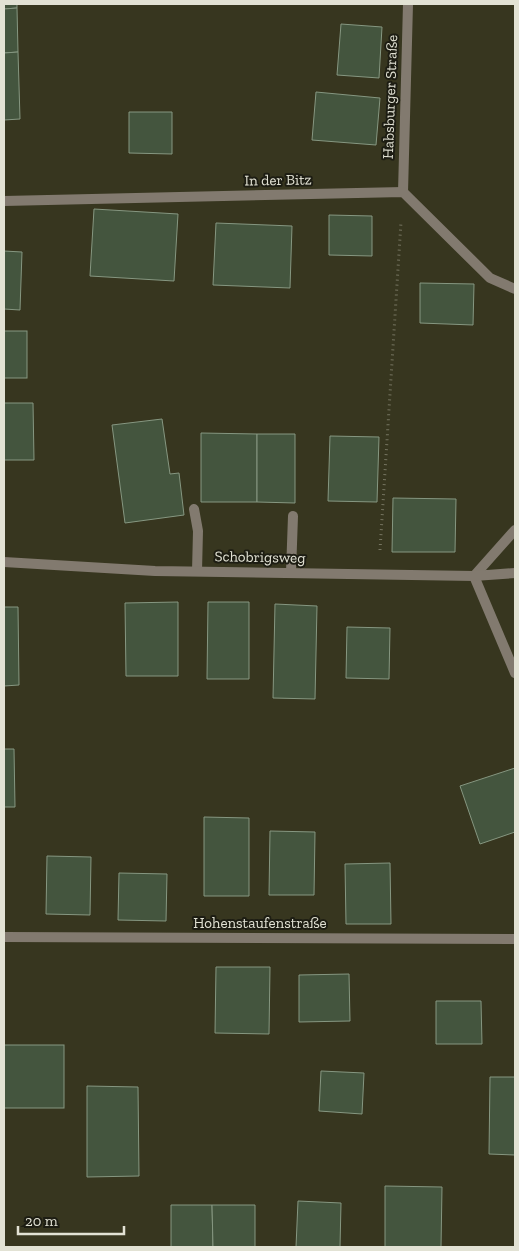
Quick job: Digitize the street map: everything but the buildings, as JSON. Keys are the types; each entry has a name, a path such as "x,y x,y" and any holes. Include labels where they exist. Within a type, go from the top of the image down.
{"street":[{"name":"Habsburger Straße","path":"403,192 408,4"},
{"name":"In der Bitz","path":"4,201 403,192"},
{"path":"403,192 490,278 515,289"},
{"path":"194,509 198,531 197,571"},
{"path":"291,572 293,516"},
{"path":"515,530 474,576 515,673"},
{"name":"Schobrigsweg","path":"4,562 197,571 474,576 515,573"},
{"name":"Hohenstaufenstraße","path":"4,937 515,939"}],"path":[{"path":"378,573 403,192"}]}
